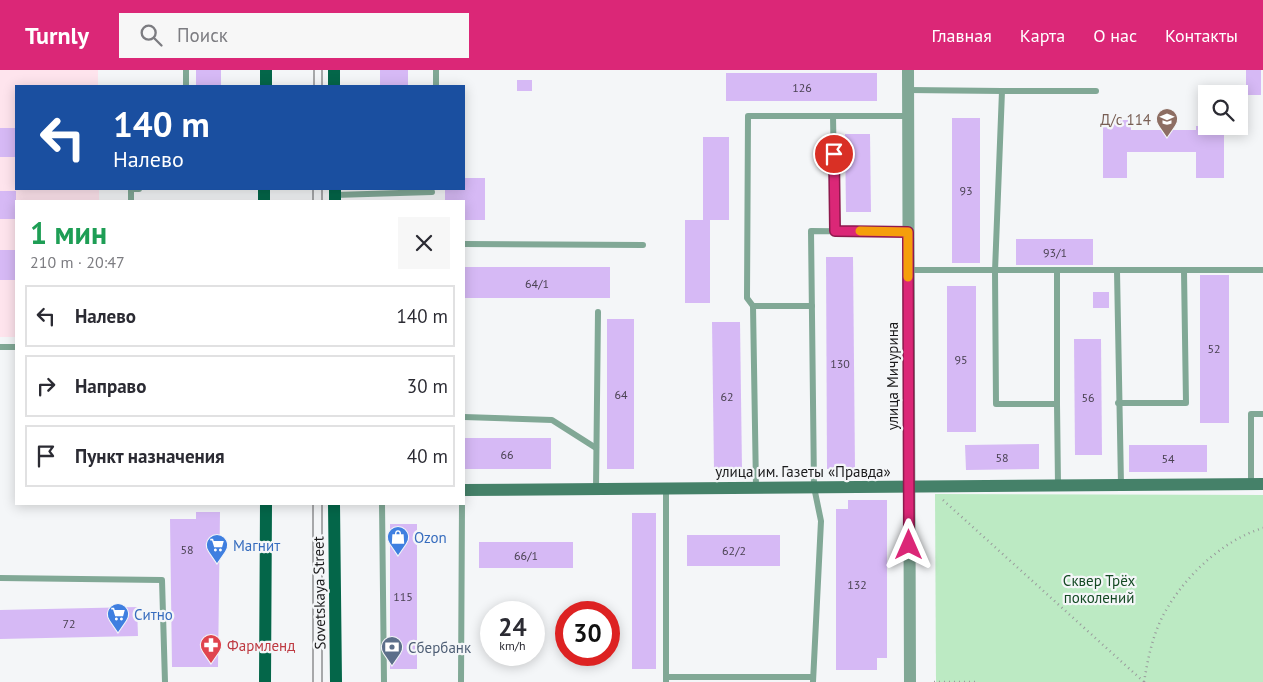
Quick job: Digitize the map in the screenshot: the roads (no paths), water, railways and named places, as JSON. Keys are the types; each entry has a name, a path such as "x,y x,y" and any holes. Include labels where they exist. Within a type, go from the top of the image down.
{"main road":[{"path":"266,70 266,85"},
{"path":"334,70 334,85"},
{"path":"265,682 266,505"},
{"name":"Sovetskaya Street","path":"334,505 336,682"}],"street":[{"name":"улица Мичурина","path":"908,70 910,682"},
{"name":"улица им. Газеты «Правда»","path":"465,490 756,486 908,487 1257,484"}],"lane":[{"path":"186,70 186,85"},
{"path":"436,70 436,85"},
{"path":"908,90 1096,91"},
{"path":"1002,91 995,271 996,404 1057,404"},
{"path":"756,486 753,306 747,298 748,116 908,116"},
{"path":"834,116 835,231"},
{"path":"335,195 432,191"},
{"path":"666,487 666,680 813,680 821,521 814,486 811,231 908,232"},
{"path":"465,244 643,245"},
{"path":"908,270 1263,270"},
{"path":"1118,404 1186,404 1184,270"},
{"path":"1056,271 1058,485"},
{"path":"1117,271 1121,485"},
{"path":"753,306 812,306"},
{"path":"596,488 598,312"},
{"path":"0,347 15,347"},
{"path":"1257,484 1251,414 1263,414"},
{"path":"465,417 552,420 596,448"},
{"path":"382,505 384,682"},
{"path":"461,682 462,505"},
{"path":"0,578 162,580 164,682"}],"tram line":[{"path":"314,70 314,85"},
{"path":"322,70 322,85"},
{"path":"313,190 313,200"},
{"path":"322,190 322,200"},
{"path":"313,505 313,682"},
{"path":"322,505 322,682"}],"place":[{"name":"Д/с 114","path":"1167,138"},
{"name":"Ozon","path":"398,556"},
{"name":"Магнит","path":"217,564"},
{"name":"Ситно","path":"118,633"},
{"name":"Фармленд","path":"211,664"},
{"name":"Сбербанк","path":"392,666"}],"park label":[{"name":"Сквер Трёх поколений","path":"1099,588"}]}
